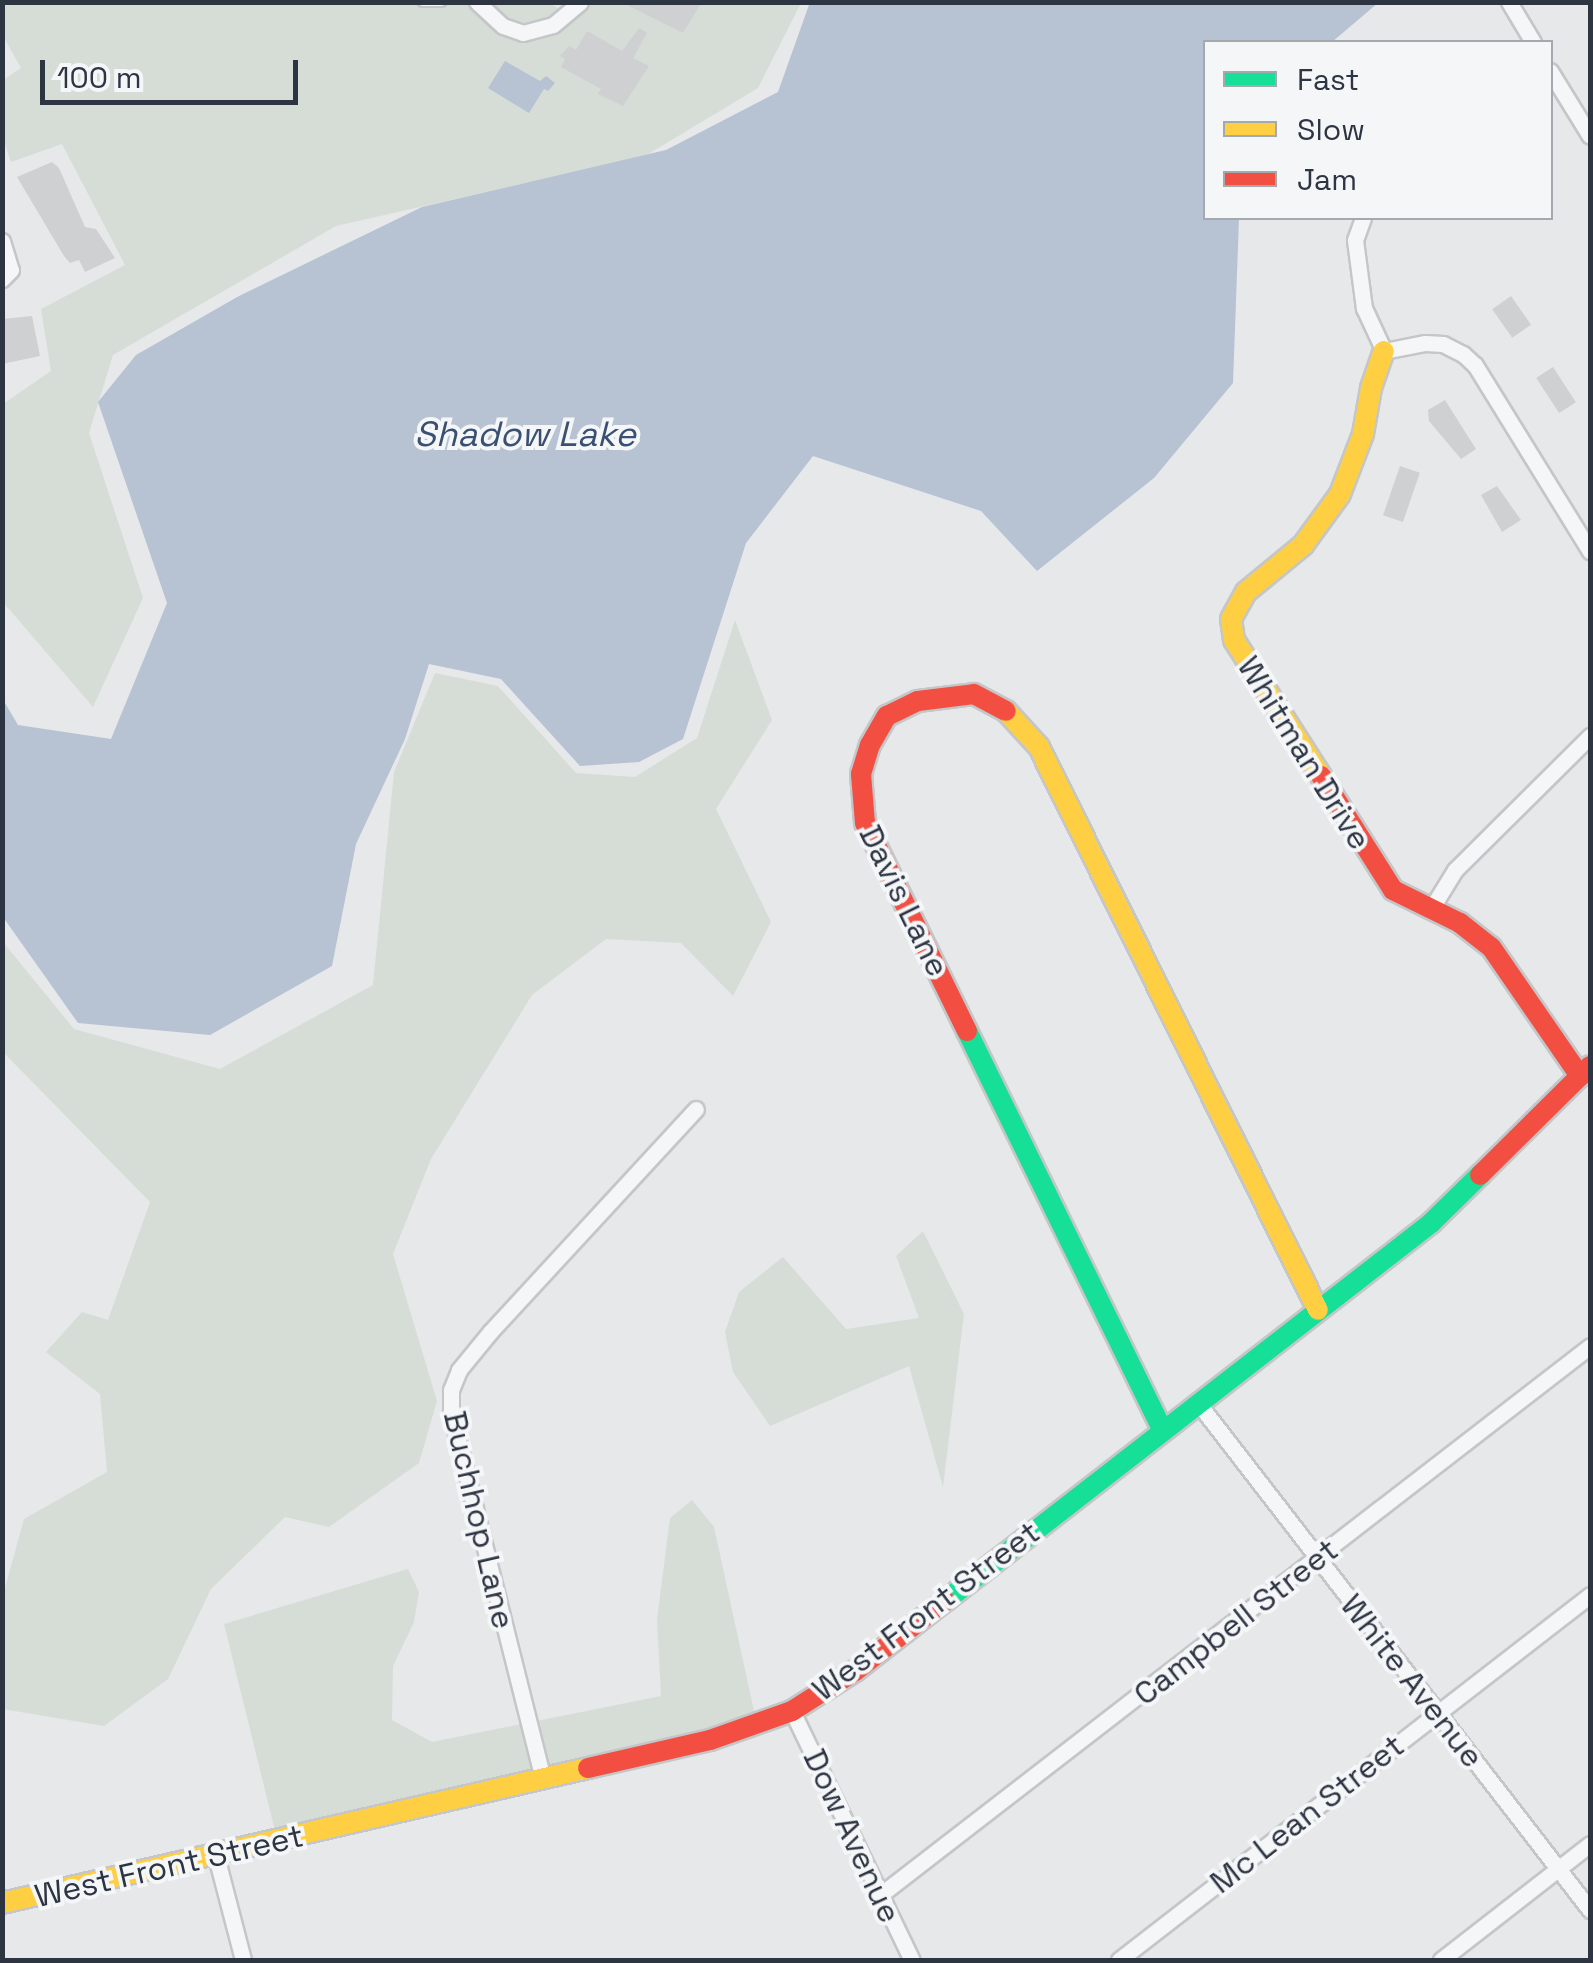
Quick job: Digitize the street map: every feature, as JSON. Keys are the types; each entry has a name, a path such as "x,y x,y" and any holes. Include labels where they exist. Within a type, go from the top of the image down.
{"street":[{"path":"477,2 502,26 524,34 553,25 580,2"},
{"path":"1509,2 1532,40"},
{"path":"1553,76 1590,136"},
{"path":"1362,220 1355,240 1364,308 1384,350 1425,342 1443,344 1463,354 1475,366 1590,551"},
{"path":"2,241 11,270 2,279"},
{"name":"Whitman Drive","path":"1384,350 1371,388 1363,434 1340,494 1303,545 1246,592 1235,607 1230,628 1393,890 1460,923 1491,947 1586,1071"},
{"name":"Davis Lane","path":"1162,1429 865,823 860,807 860,774 870,745 887,716 918,701 958,692 974,694 1010,713 1039,747 1318,1310"},
{"path":"1432,909 1455,870 1590,736"},
{"name":"West Front Street","path":"2,1903 710,1740 792,1711 881,1651 1445,1210 1586,1071"},
{"name":"Buchhop Lane","path":"542,1780 451,1412 451,1390 458,1370 490,1331 696,1109"},
{"name":"Campbell Street","path":"880,1895 1590,1346"},
{"name":"White Avenue","path":"1198,1403 1590,1910"},
{"name":"Mc Lean Street","path":"1119,1960 1590,1595"},
{"name":"Dow Avenue","path":"792,1711 912,1960"},
{"path":"1441,1960 1590,1844"},
{"path":"216,1856 243,1960"}],"lane":[{"path":"423,2 440,2"}],"shaded area":[{"path":"548,2 572,17 578,3 801,3 758,88 645,156 336,226 113,355 89,433 143,598 93,707 3,602 3,404 51,371 41,309 125,265 62,144 11,162 3,138 3,80 21,68 3,36 2,3"},
{"path":"735,620 772,720 716,809 771,922 733,996 681,943 606,939 532,995 431,1159 393,1254 437,1401 419,1463 329,1527 285,1517 211,1589 168,1679 104,1726 3,1709 3,1595 24,1519 107,1472 100,1394 46,1352 82,1312 108,1320 150,1202 3,1052 3,942 74,1029 220,1069 373,985 394,772 435,673 498,686 576,773 635,777 697,738"},
{"path":"923,1231 964,1314 943,1487 909,1366 770,1426 733,1372 725,1332 739,1292 783,1257 846,1329 919,1318 896,1256"},
{"path":"692,1500 714,1527 757,1725 278,1843 224,1624 408,1569 419,1592 414,1622 393,1666 392,1720 432,1742 661,1696 657,1620 670,1518"}],"water":[{"name":"Shadow Lake","path":"810,2 1378,3 1334,40 1203,40 1203,220 1239,220 1233,383 1154,478 1037,571 981,511 813,456 746,543 683,739 639,762 580,766 501,679 429,664 405,739 356,844 332,966 210,1035 78,1023 3,917 2,698 18,725 111,739 167,603 98,402 136,355 239,296 422,207 666,150 778,92"},
{"path":"505,61 540,81 546,76 555,83 548,91 544,89 529,113 488,88"}],"building":[{"path":"621,2 702,2 683,33"},
{"path":"639,28 647,33 633,58 649,66 623,106 598,94 601,89 561,67 565,59 560,56 569,46 576,50 587,31 622,51"},
{"path":"52,162 59,168 85,227 96,229 115,258 85,272 79,260 70,263 64,256 17,177"},
{"path":"1511,296 1531,325 1512,338 1492,309"},
{"path":"32,316 40,356 2,364 2,319"},
{"path":"1553,367 1576,402 1559,413 1536,378"},
{"path":"1445,400 1476,449 1461,459 1429,421 1428,410"},
{"path":"1400,466 1420,473 1403,522 1383,515"},
{"path":"1497,486 1521,520 1502,532 1481,495"}],"traffic: fast":[{"path":"967,1031 1162,1429"},
{"path":"945,1601 1431,1223 1480,1175"}],"traffic: slow":[{"path":"1321,776 1234,640 1231,619 1246,592 1303,545 1340,494 1363,434 1371,388 1384,351"},
{"path":"1006,711 1039,747 1318,1310"},
{"path":"2,1903 588,1768"}],"traffic: jam":[{"path":"967,1031 865,823 861,774 870,745 887,716 918,701 974,694 1006,711"},
{"path":"1321,776 1393,890 1460,923 1491,947 1580,1076"},
{"path":"1480,1175 1590,1066"},
{"path":"588,1768 710,1740 792,1711 855,1671 945,1601"}]}
